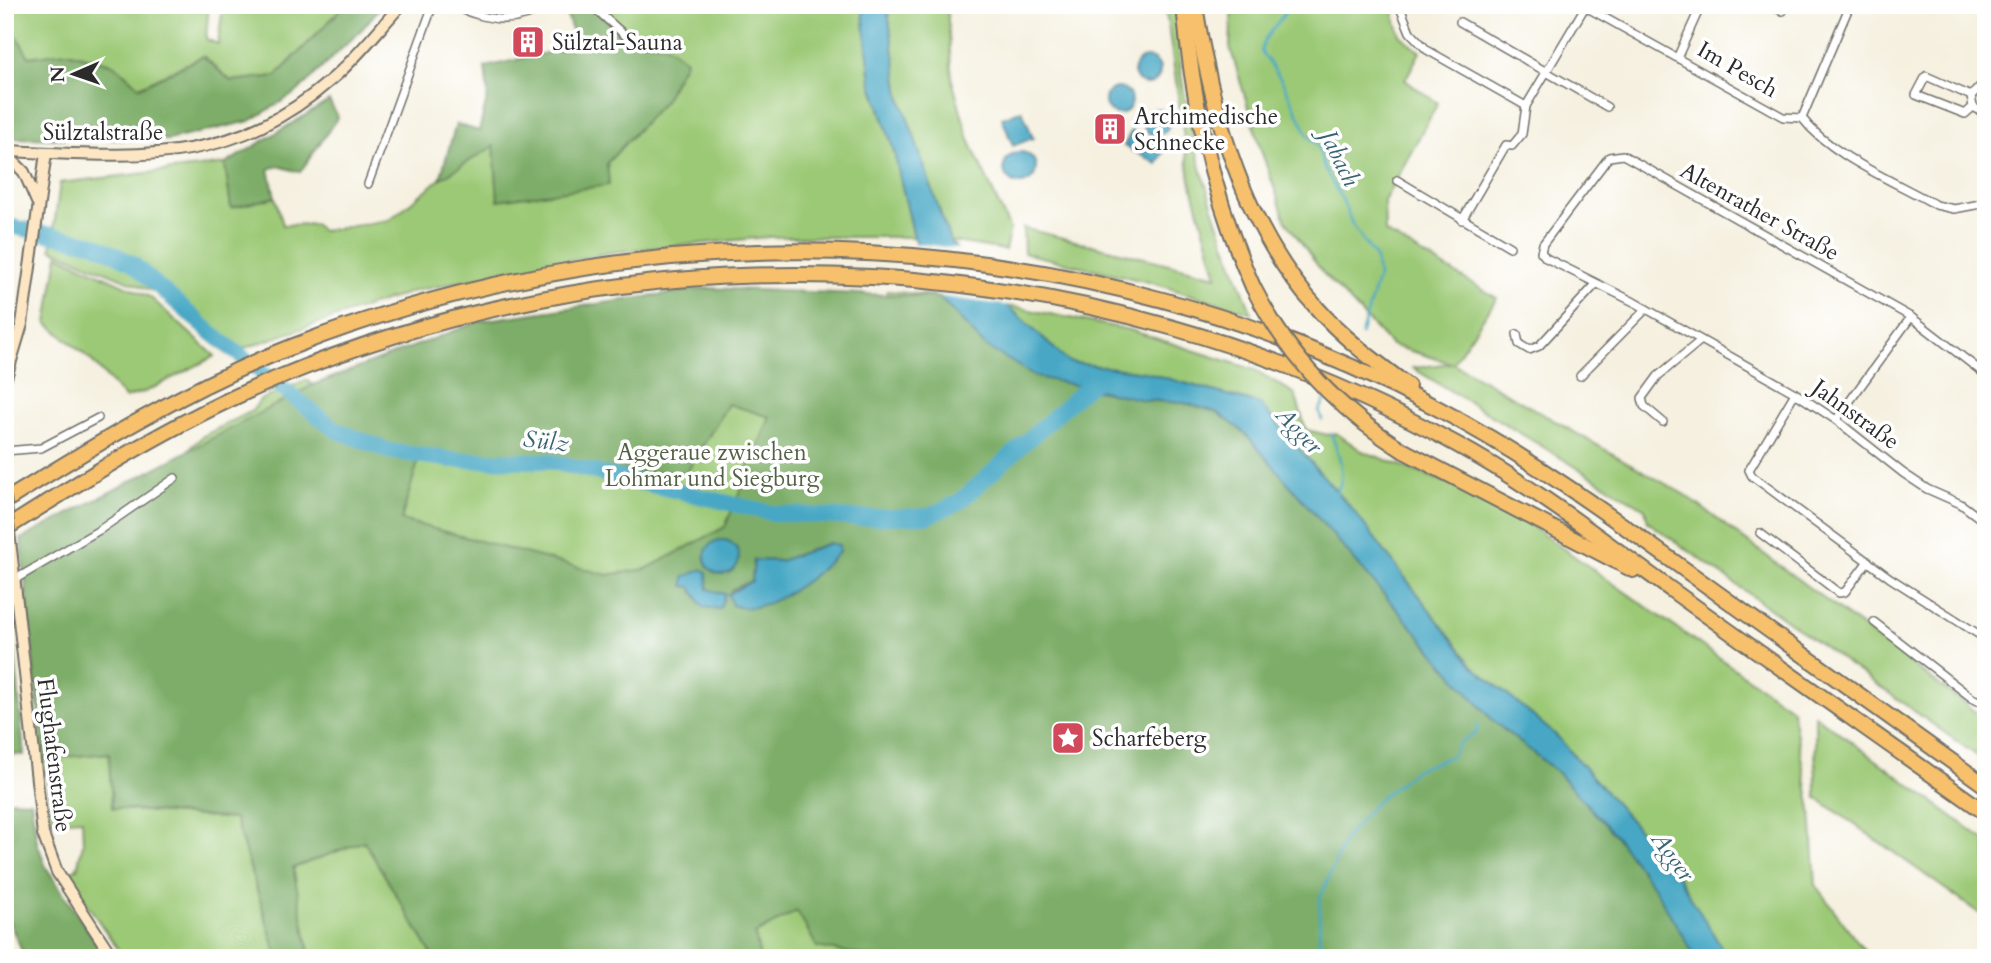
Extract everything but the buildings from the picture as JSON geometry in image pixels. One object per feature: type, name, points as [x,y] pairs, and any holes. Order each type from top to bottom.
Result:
[{"type":"highway","points":[[1184,5],[1206,151],[1226,220],[1253,287],[1281,337],[1316,381],[1358,419],[1404,451],[1672,590]]},
{"type":"highway","points":[[1195,5],[1215,109],[1246,192],[1280,259],[1293,280],[1341,334],[1438,408]]},
{"type":"highway","points":[[5,499],[88,449],[211,382],[291,347],[413,305],[475,289],[577,268],[730,251],[866,252],[982,262],[1119,288],[1247,326],[1352,367],[1438,408],[1566,485],[1986,786]]},
{"type":"highway","points":[[5,529],[101,468],[227,401],[314,363],[436,323],[560,294],[712,276],[876,275],[1041,295],[1191,331],[1266,356],[1368,399],[1504,472],[1592,531],[1986,813]]},
{"type":"main road","name":"Sülztalstraße","points":[[5,152],[158,155],[195,149],[240,135],[286,113],[313,95],[334,78],[401,5]]},
{"type":"main road","points":[[5,152],[24,172],[38,205]]},
{"type":"main road","points":[[5,381],[22,324],[46,153]]},
{"type":"main road","name":"Flughafenstraße","points":[[5,499],[43,834],[57,872],[113,958]]},
{"type":"street","points":[[368,184],[370,169],[433,5]]},
{"type":"street","points":[[449,5],[497,20],[531,16],[549,5]]},
{"type":"street","points":[[591,5],[628,39]]},
{"type":"street","points":[[1399,5],[1410,33],[1427,50],[1527,106]]},
{"type":"street","points":[[1678,56],[1697,8],[1710,5]]},
{"type":"street","points":[[1768,5],[1783,10]]},
{"type":"street","points":[[1850,5],[1802,118],[1813,132],[1829,145],[1936,205],[1954,209],[1986,203]]},
{"type":"street","points":[[1462,220],[1507,145],[1512,146],[1521,134],[1527,106],[1583,6]]},
{"type":"street","name":"Im Pesch","points":[[1583,6],[1678,56],[1783,117],[1802,118]]},
{"type":"street","points":[[1460,22],[1607,107]]},
{"type":"street","points":[[1971,96],[1926,76],[1916,95],[1965,114],[1973,107]]},
{"type":"street","points":[[1971,96],[1986,80]]},
{"type":"street","points":[[1971,96],[1973,107]]},
{"type":"street","points":[[1973,107],[1986,114]]},
{"type":"street","name":"Altenrather Straße","points":[[1541,252],[1543,244],[1609,158],[1623,155],[1911,317],[1986,375]]},
{"type":"street","points":[[1397,180],[1510,247]]},
{"type":"street","name":"Jahnstraße","points":[[1541,252],[1546,258],[1646,309],[1795,394],[1836,420],[1903,473],[1927,489],[1961,505],[1986,523]]},
{"type":"street","points":[[1517,334],[1519,344],[1529,350],[1539,346],[1596,284]]},
{"type":"street","points":[[1580,376],[1646,309]]},
{"type":"street","points":[[1836,420],[1911,317]]},
{"type":"street","points":[[1663,422],[1644,406],[1642,398],[1658,376],[1700,341]]},
{"type":"street","points":[[1795,394],[1749,470],[1768,489],[1868,561],[1986,639]]},
{"type":"street","points":[[5,451],[41,448],[98,418]]},
{"type":"street","points":[[14,580],[101,529],[175,478]]},
{"type":"street","points":[[1760,533],[1839,593],[1845,592],[1868,561]]},
{"type":"street","points":[[1874,622],[1972,698],[1978,701],[1986,696]]},
{"type":"green space","points":[[5,5],[209,5],[206,39],[218,44],[223,5],[345,5],[276,76],[231,81],[203,56],[139,87],[115,65],[68,52],[29,57],[5,16]]},
{"type":"green space","points":[[345,5],[382,5],[362,29],[297,92],[250,121],[168,140],[5,138],[5,16],[29,57],[67,52],[115,65],[140,87],[203,56],[231,81],[276,76]]},
{"type":"green space","points":[[589,5],[628,39],[667,46],[686,60],[664,101],[607,163],[609,185],[498,200],[494,146],[440,179],[456,124],[479,131],[488,95],[485,67],[577,46],[564,7]]},
{"type":"green space","points":[[598,5],[862,5],[871,81],[893,148],[914,237],[768,237],[612,252],[414,291],[227,354],[155,292],[51,249],[60,183],[225,164],[231,208],[275,197],[283,225],[314,224],[322,231],[389,220],[440,179],[494,145],[609,185],[607,163],[664,101],[629,39]]},
{"type":"green space","points":[[887,5],[947,5],[952,80],[969,140],[1010,229],[1005,250],[950,241],[900,96]]},
{"type":"green space","points":[[1165,5],[1176,5],[1188,115],[1202,173],[1252,313],[1148,282],[1024,253],[1023,228],[1217,276],[1190,179]]},
{"type":"green space","points":[[1232,5],[1391,5],[1400,35],[1420,52],[1405,80],[1438,103],[1384,201],[1385,232],[1497,298],[1453,363],[1685,495],[1986,720],[1986,762],[1648,522],[1645,509],[1413,368],[1451,363],[1391,345],[1323,273],[1286,221],[1230,47]]},
{"type":"green space","points":[[329,101],[338,117],[300,172],[278,166],[269,169],[275,197],[231,208],[225,164]]},
{"type":"green space","points":[[58,255],[150,297],[215,356],[147,391],[125,398],[92,361],[47,323]]},
{"type":"green space","points":[[707,288],[939,297],[985,346],[1144,400],[1184,403],[1217,412],[1245,433],[1492,720],[1556,771],[1615,835],[1655,889],[1696,958],[878,958],[817,947],[797,911],[755,934],[760,958],[434,958],[364,841],[293,868],[310,958],[278,958],[235,819],[112,808],[109,753],[43,759],[21,539],[313,385],[480,321]],"holes":[[[728,404],[770,417],[725,527],[646,569],[607,575],[401,520],[419,459],[686,474]],[[829,543],[732,605],[731,590],[752,581],[754,560],[780,561]]]},
{"type":"green space","name":"Aggeraue zwischen Lohmar und Siegburg","points":[[887,291],[979,300],[1130,330],[1255,370],[1295,394],[1306,430],[1328,435],[1336,433],[1362,451],[1485,497],[1514,514],[1792,709],[1811,810],[1816,886],[1870,958],[1671,958],[726,623],[401,521],[189,463],[188,450],[203,436],[252,411],[260,400],[306,380],[320,390],[885,297]]},
{"type":"green space","points":[[14,643],[24,755],[5,754],[5,644]]},
{"type":"green space","points":[[1815,715],[1986,841],[1986,918],[1816,797]]},
{"type":"green space","points":[[109,753],[112,808],[235,819],[278,958],[124,958],[67,875],[77,868],[83,844],[82,819],[52,821],[43,759]]},
{"type":"green space","points":[[5,800],[31,801],[37,842],[46,867],[106,958],[25,957],[5,913]]},
{"type":"green space","points":[[364,841],[434,958],[310,958],[293,868]]},
{"type":"green space","points":[[797,910],[817,947],[878,958],[760,958],[754,935]]},
{"type":"water","points":[[862,5],[887,5],[900,96],[950,241],[1007,305],[1069,362],[1145,372],[1260,404],[1353,510],[1473,666],[1557,736],[1674,870],[1728,958],[1696,958],[1655,889],[1615,835],[1556,771],[1492,720],[1245,433],[1217,412],[1184,403],[1144,400],[1037,377],[985,346],[939,297],[914,237],[893,148],[871,81]]},
{"type":"water","points":[[1147,58],[1156,62],[1160,71],[1156,80],[1147,84],[1138,80],[1134,71],[1138,62]]},
{"type":"water","points":[[1118,88],[1127,92],[1131,101],[1127,110],[1118,114],[1109,110],[1105,101],[1109,92]]},
{"type":"water","points":[[1156,109],[1165,113],[1169,122],[1165,131],[1156,135],[1147,131],[1143,122],[1147,113]]},
{"type":"water","points":[[1022,110],[1033,138],[1013,146],[1002,118]]},
{"type":"water","points":[[1131,131],[1165,149],[1157,164],[1124,146]]},
{"type":"water","points":[[1020,152],[1031,157],[1036,168],[1031,179],[1020,184],[1009,179],[1004,168],[1009,157]]},
{"type":"water","points":[[722,540],[734,545],[739,557],[734,569],[722,574],[710,569],[705,557],[710,545]]},
{"type":"water","points":[[830,543],[839,545],[839,552],[818,572],[790,592],[760,606],[745,608],[732,605],[728,594],[752,581],[754,560],[780,561]]},
{"type":"water","points":[[702,569],[707,572],[708,589],[725,594],[720,609],[703,607],[691,587],[684,586],[684,577]]},
{"type":"pier","points":[[913,243],[961,249],[1012,306],[935,296]]},
{"type":"waterway","name":"Jabach","points":[[1291,5],[1265,39],[1261,51],[1282,81],[1308,135],[1318,146],[1324,168],[1343,201],[1352,224],[1376,259],[1378,277],[1361,335]]},
{"type":"waterway","name":"Sülz","points":[[5,225],[95,244],[132,263],[209,331],[336,430],[389,451],[452,460],[548,461],[772,513],[855,518],[929,516],[959,502],[1097,378]]},
{"type":"waterway","name":"Jabach","points":[[1322,420],[1319,411],[1325,400]]},
{"type":"waterway","name":"Jabach","points":[[1331,434],[1339,456],[1341,472],[1336,494]]},
{"type":"waterway","points":[[1319,958],[1320,898],[1346,837],[1376,802],[1415,770],[1452,756],[1460,742],[1477,732],[1477,725]]},
{"type":"place","name":"Sülztal-Sauna","points":[[528,42]]},
{"type":"place","name":"Archimedische Schnecke","points":[[1110,129]]},
{"type":"place","name":"Scharfeberg","points":[[1068,738]]},
{"type":"water label","name":"Agger","points":[[1299,430]]},
{"type":"water label","name":"Agger","points":[[1673,856]]}]
